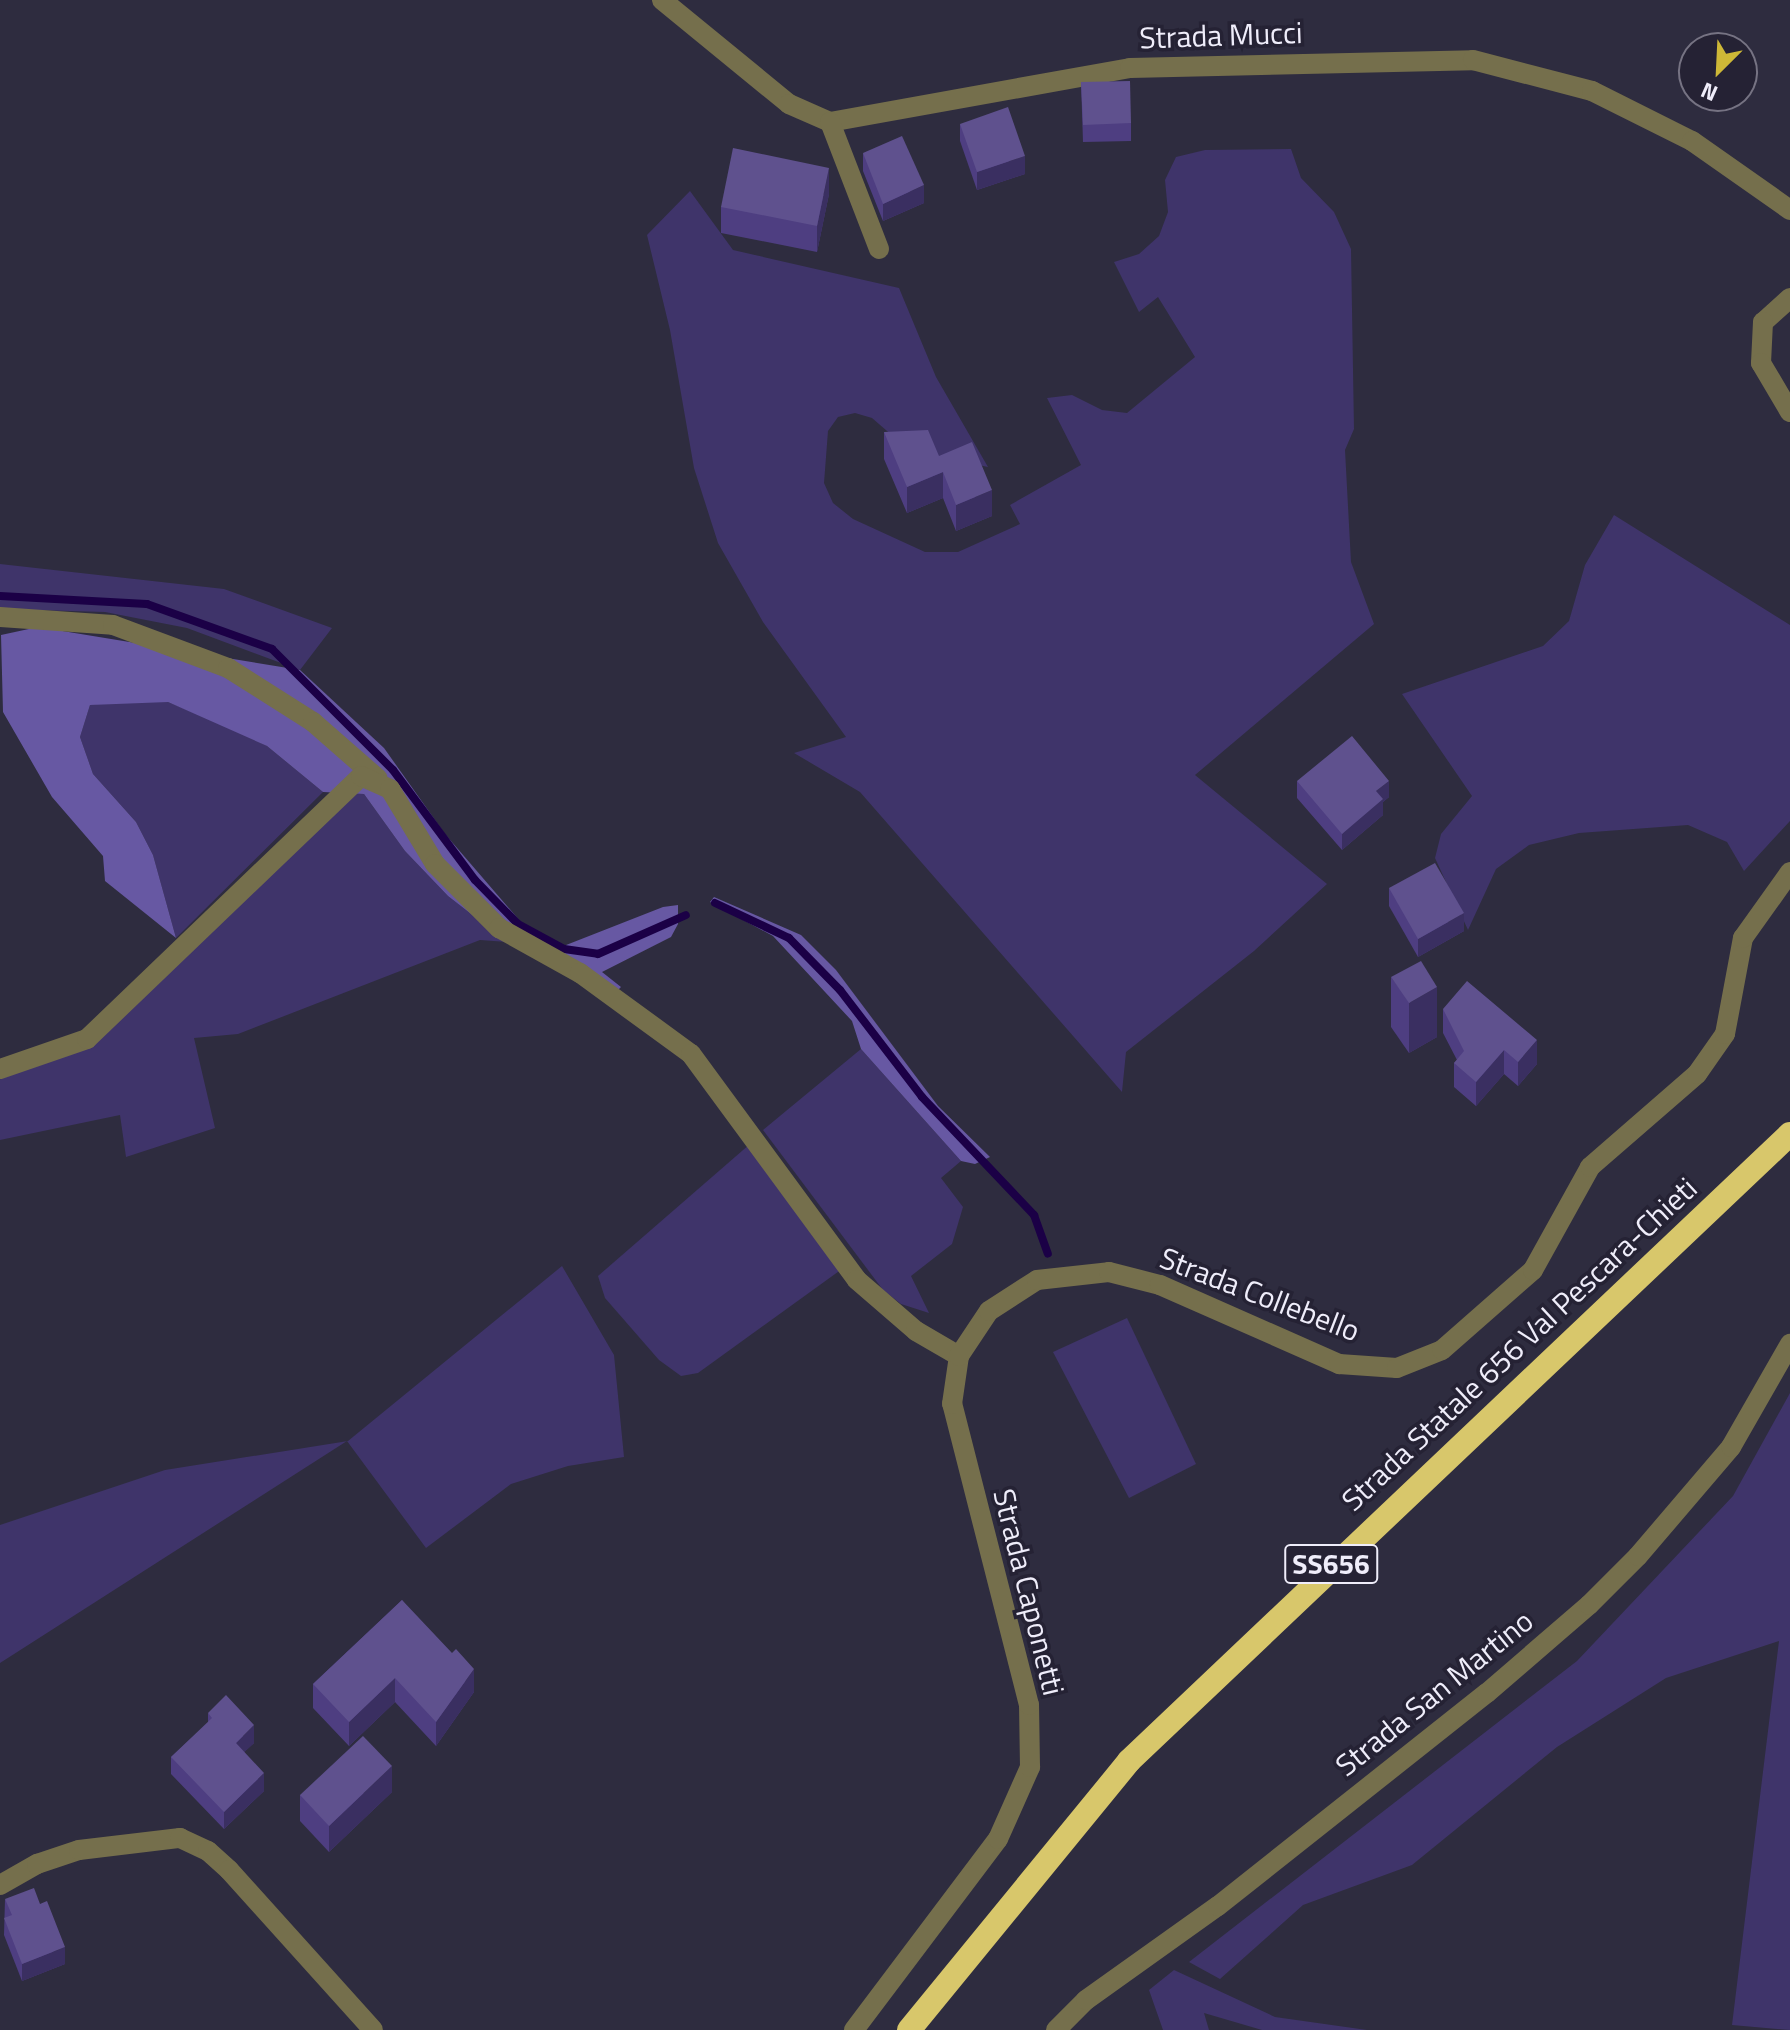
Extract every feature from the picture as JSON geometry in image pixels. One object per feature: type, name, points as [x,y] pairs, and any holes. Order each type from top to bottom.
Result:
[{"type":"highway","name":"Strada Statale 656 Val Pescara-Chieti","points":[[909,2030],[1129,1761],[1790,1134]]},
{"type":"street","points":[[662,0],[789,104],[830,122],[879,249]]},
{"type":"street","name":"Strada Mucci","points":[[830,122],[1130,68],[1473,60],[1592,91],[1692,141],[1790,210]]},
{"type":"street","points":[[1790,298],[1763,322],[1761,363],[1790,412]]},
{"type":"street","points":[[0,617],[113,625],[228,668],[313,722],[390,789],[435,864],[499,928],[580,973],[691,1054],[857,1280],[916,1331],[959,1356]]},
{"type":"street","points":[[0,1069],[87,1039],[361,776],[390,789]]},
{"type":"street","name":"Strada Collebello","points":[[952,1404],[959,1356],[989,1311],[1037,1280],[1109,1272],[1160,1285],[1339,1364],[1397,1368],[1442,1350],[1533,1270],[1590,1167],[1697,1074],[1725,1034],[1743,938],[1790,872]]},
{"type":"street","name":"Strada San Martino","points":[[1056,2030],[1086,2000],[1218,1906],[1487,1693],[1589,1605],[1648,1545],[1731,1447],[1790,1344]]},
{"type":"street","name":"Strada Caponetti","points":[[854,2030],[998,1839],[1030,1767],[1029,1705],[952,1404]]},
{"type":"street","points":[[0,1885],[37,1864],[79,1850],[180,1838],[208,1851],[229,1870],[373,2030]]},
{"type":"shaded area","points":[[1291,149],[1301,178],[1334,212],[1351,249],[1354,429],[1345,450],[1351,562],[1374,624],[1195,775],[1327,884],[1254,951],[1126,1052],[1122,1092],[860,792],[794,753],[846,737],[763,622],[718,543],[694,468],[670,330],[647,235],[690,191],[733,250],[899,288],[936,377],[988,467],[909,450],[872,418],[855,413],[838,417],[828,431],[824,483],[833,503],[853,519],[925,552],[958,552],[1020,524],[1010,505],[1081,465],[1047,398],[1072,395],[1102,410],[1127,413],[1195,357],[1158,297],[1139,312],[1114,262],[1139,254],[1159,236],[1168,212],[1165,180],[1176,157],[1205,150]]},
{"type":"shaded area","points":[[1614,515],[1790,625],[1790,821],[1744,871],[1727,842],[1688,825],[1579,833],[1529,845],[1496,869],[1468,930],[1435,858],[1441,834],[1472,796],[1402,694],[1543,646],[1569,621],[1585,565]]},
{"type":"shaded area","points":[[0,564],[224,589],[332,628],[300,670],[187,628],[105,612],[0,609]]},
{"type":"shaded area","points":[[38,627],[300,670],[384,748],[445,834],[520,921],[561,947],[663,907],[678,905],[678,924],[671,937],[602,972],[621,987],[607,1001],[567,972],[507,942],[448,896],[405,851],[364,794],[323,792],[267,746],[168,702],[90,705],[80,737],[93,774],[136,822],[153,855],[176,938],[105,881],[103,856],[52,797],[3,712],[1,635]]},
{"type":"shaded area","points":[[120,701],[168,702],[234,729],[267,746],[323,792],[176,938],[153,855],[136,822],[93,774],[80,737],[90,705]]},
{"type":"shaded area","points":[[349,793],[364,794],[405,851],[448,896],[507,942],[480,940],[238,1034],[194,1038],[215,1128],[126,1157],[120,1115],[0,1140],[0,1077],[81,1050]]},
{"type":"shaded area","points":[[714,897],[801,935],[836,970],[938,1106],[990,1157],[975,1164],[961,1161],[861,1049],[852,1021],[773,936],[710,902]]},
{"type":"shaded area","points":[[861,1049],[961,1161],[941,1178],[963,1207],[952,1244],[911,1276],[929,1313],[901,1304],[883,1290],[763,1130]]},
{"type":"shaded area","points":[[750,1144],[842,1269],[698,1373],[681,1376],[659,1360],[605,1298],[598,1276]]},
{"type":"shaded area","points":[[562,1266],[614,1355],[624,1457],[568,1466],[511,1484],[426,1548],[347,1441]]},
{"type":"shaded area","points":[[1127,1318],[1196,1464],[1129,1498],[1053,1352]]},
{"type":"shaded area","points":[[1790,1393],[1790,2030],[1732,2025],[1779,1641],[1666,1678],[1557,1747],[1412,1865],[1303,1905],[1220,1979],[1189,1962],[1577,1661],[1733,1496]]},
{"type":"shaded area","points":[[347,1441],[0,1663],[0,1525],[165,1470]]},
{"type":"shaded area","points":[[1174,1970],[1275,2017],[1367,2030],[1262,2030],[1204,2013],[1209,2030],[1163,2030],[1149,1990]]},
{"type":"building","points":[[1130,81],[1131,123],[1083,125],[1081,82]]},
{"type":"building","points":[[1008,107],[1025,156],[977,172],[960,124]]},
{"type":"building","points":[[902,136],[924,185],[883,204],[863,153]]},
{"type":"building","points":[[733,148],[829,168],[817,226],[721,207]]},
{"type":"building","points":[[928,430],[939,456],[972,442],[992,490],[956,505],[943,472],[907,487],[884,432]]},
{"type":"building","points":[[1352,736],[1389,781],[1376,791],[1383,799],[1342,834],[1297,781]]},
{"type":"building","points":[[1435,863],[1464,913],[1418,939],[1389,888]]},
{"type":"building","points":[[1421,961],[1437,987],[1409,1003],[1391,977]]},
{"type":"building","points":[[1467,981],[1537,1040],[1518,1062],[1504,1050],[1476,1082],[1454,1063],[1464,1051],[1443,1009]]},
{"type":"building","points":[[402,1600],[452,1653],[456,1649],[474,1669],[436,1722],[395,1678],[349,1722],[313,1684]]},
{"type":"building","points":[[226,1695],[254,1725],[236,1743],[264,1773],[224,1812],[171,1757],[212,1718],[208,1713]]},
{"type":"building","points":[[363,1736],[392,1766],[329,1826],[300,1795]]},
{"type":"building","points":[[34,1888],[40,1904],[47,1901],[65,1947],[22,1964],[4,1918],[12,1915],[5,1899]]},
{"type":"waterway","points":[[0,596],[147,604],[272,649],[393,770],[475,880],[518,924],[564,949],[598,954],[686,915]]},
{"type":"waterway","points":[[715,903],[789,938],[840,990],[922,1097],[1034,1215],[1048,1254]]}]
